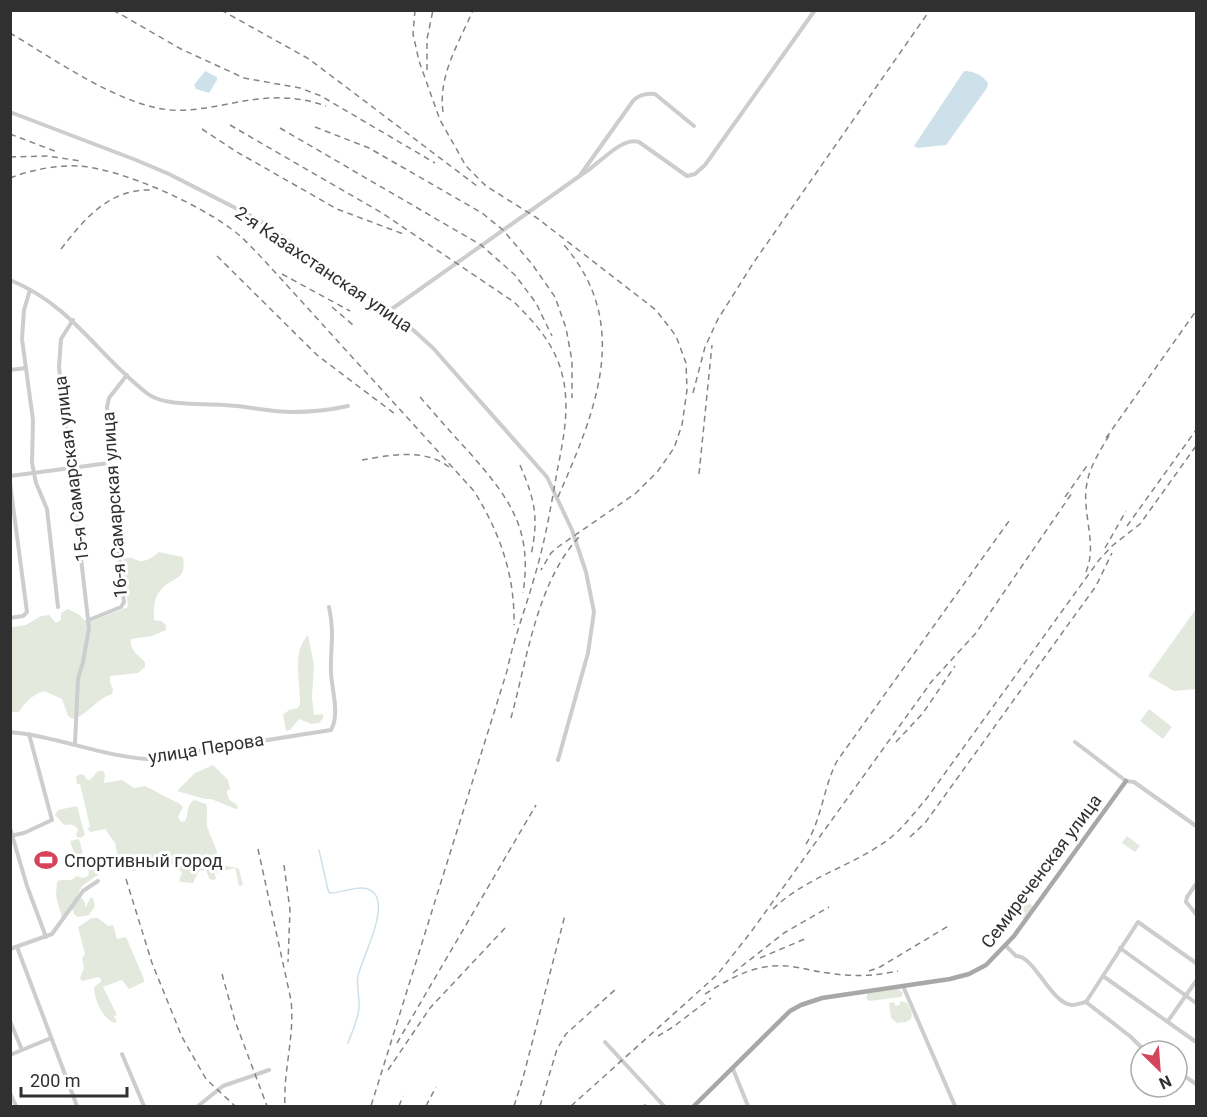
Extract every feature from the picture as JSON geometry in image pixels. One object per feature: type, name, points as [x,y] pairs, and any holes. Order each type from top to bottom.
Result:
[{"type":"main road","name":"Семиреченская улица","points":[[694,1107],[790,1011],[801,1005],[822,998],[969,974],[986,965],[1006,946],[1126,781]]},
{"type":"street","points":[[389,311],[581,175],[593,169],[618,147],[629,141],[646,147],[687,176],[695,174],[705,165],[815,10]]},
{"type":"street","points":[[581,175],[633,101],[639,96],[655,94],[694,126]]},
{"type":"street","name":"2-я Казахстанская улица","points":[[10,112],[136,160],[256,219],[400,318],[433,348],[547,477],[569,521],[586,572],[594,612],[588,653],[558,760]]},
{"type":"street","points":[[10,280],[30,290],[73,320],[127,375],[153,396],[199,405],[224,405],[292,412],[348,406]]},
{"type":"street","points":[[30,290],[22,326],[33,420],[34,473],[37,488],[46,503],[58,607]]},
{"type":"street","name":"15-я Самарская улица","points":[[73,320],[61,339],[59,367],[89,620],[89,636],[78,679],[75,743]]},
{"type":"street","points":[[10,370],[27,368]]},
{"type":"street","name":"16-я Самарская улица","points":[[89,620],[121,607],[124,602],[109,463],[107,403],[127,375]]},
{"type":"street","points":[[10,476],[109,463]]},
{"type":"street","points":[[10,483],[27,614],[10,618]]},
{"type":"street","name":"улица Перова","points":[[10,732],[147,759],[331,730],[334,721],[331,673],[334,637],[328,607]]},
{"type":"street","points":[[12,836],[52,820],[29,734]]},
{"type":"street","points":[[1075,741],[1126,781],[1134,782],[1197,826]]},
{"type":"street","points":[[10,828],[27,886],[46,938]]},
{"type":"street","points":[[10,949],[46,938],[59,927],[83,891],[98,881]]},
{"type":"street","points":[[1197,884],[1187,897],[1188,906],[1197,914]]},
{"type":"street","points":[[1006,946],[1016,956],[1022,956],[1028,960],[1046,985],[1065,1004],[1071,1005],[1086,1002],[1138,922],[1197,963]]},
{"type":"street","points":[[17,947],[77,1107]]},
{"type":"street","points":[[1120,948],[1197,1003]]},
{"type":"street","points":[[1102,976],[1197,1042]]},
{"type":"street","points":[[1168,1021],[1197,981]]},
{"type":"street","points":[[903,986],[955,1107]]},
{"type":"street","points":[[1086,1002],[1133,1039]]},
{"type":"street","points":[[10,1021],[22,1050]]},
{"type":"street","points":[[10,1055],[51,1038]]},
{"type":"street","points":[[605,1042],[664,1107]]},
{"type":"street","points":[[122,1053],[144,1107]]},
{"type":"street","points":[[733,1069],[748,1107]]},
{"type":"street","points":[[198,1107],[222,1086],[269,1070]]},
{"type":"street","points":[[10,1093],[16,1107]]},
{"type":"shaded area","points":[[205,71],[217,77],[209,93],[196,89],[194,85]]},
{"type":"shaded area","points":[[964,71],[980,76],[988,83],[987,88],[946,145],[917,148],[914,146]]},
{"type":"shaded area","points":[[159,552],[183,557],[184,565],[181,575],[165,586],[155,601],[154,620],[166,625],[166,630],[152,636],[131,639],[133,649],[145,662],[145,667],[138,673],[110,676],[112,694],[101,699],[79,717],[73,719],[68,716],[62,699],[44,691],[30,699],[19,712],[11,712],[10,630],[13,627],[26,625],[41,616],[49,615],[56,623],[61,620],[61,613],[68,609],[80,615],[84,620],[92,621],[128,607],[123,559],[132,558],[141,561]]},
{"type":"shaded area","points":[[1196,609],[1196,689],[1174,691],[1148,676]]},
{"type":"shaded area","points":[[308,635],[314,665],[312,697],[314,715],[323,714],[323,718],[319,723],[311,724],[299,719],[290,730],[286,731],[283,715],[289,710],[298,708],[300,704],[298,659],[303,642]]},
{"type":"shaded area","points":[[1149,709],[1172,727],[1163,739],[1140,721]]},
{"type":"shaded area","points":[[213,765],[228,780],[230,789],[227,791],[228,795],[238,808],[177,791],[195,773]]},
{"type":"shaded area","points":[[98,771],[103,771],[105,774],[104,783],[122,780],[134,788],[145,786],[180,804],[183,807],[178,817],[181,822],[185,821],[190,804],[194,800],[206,804],[207,826],[217,850],[219,864],[233,867],[239,869],[243,885],[239,886],[235,868],[215,873],[216,879],[212,880],[206,870],[199,871],[193,883],[179,881],[182,872],[172,864],[133,871],[118,859],[115,843],[105,829],[90,832],[87,828],[90,827],[80,784],[77,784],[76,777],[80,774],[90,780]]},
{"type":"shaded area","points":[[77,806],[85,835],[81,838],[77,837],[76,827],[64,825],[55,815],[58,810]]},
{"type":"shaded area","points":[[1127,836],[1140,846],[1135,852],[1122,843]]},
{"type":"shaded area","points":[[79,839],[83,853],[75,856],[70,841]]},
{"type":"shaded area","points":[[84,855],[99,874],[82,886],[77,896],[83,899],[86,907],[90,898],[93,898],[95,906],[89,915],[78,917],[71,906],[62,918],[56,896],[57,882],[71,880],[77,876],[83,878],[88,876]]},
{"type":"shaded area","points":[[1021,900],[1033,906],[1024,919],[1011,909]]},
{"type":"shaded area","points":[[92,918],[98,918],[108,926],[113,925],[117,939],[126,937],[144,979],[144,982],[129,989],[122,980],[103,987],[117,1015],[114,1016],[117,1022],[115,1023],[103,1013],[96,997],[94,987],[101,982],[101,979],[98,977],[82,981],[80,978],[84,968],[82,958],[85,954],[78,927]]},
{"type":"shaded area","points":[[899,989],[903,993],[901,997],[869,1001],[866,998],[868,993]]},
{"type":"shaded area","points":[[900,1001],[907,1003],[912,1013],[911,1019],[897,1023],[891,1018],[889,1003],[894,1002],[895,1006],[900,1005]]},
{"type":"waterway","points":[[319,850],[330,893],[364,888],[374,893],[378,900],[377,922],[358,976],[358,1012],[348,1043]]},
{"type":"railway","points":[[113,10],[181,49],[244,78],[300,88],[321,96],[435,163]]},
{"type":"railway","points":[[221,10],[309,59],[477,186]]},
{"type":"railway","points":[[415,10],[413,34],[419,61],[440,120],[466,166],[486,186],[537,218],[656,310],[676,336],[686,363],[687,390],[682,425],[674,448],[658,471],[636,493],[558,547],[551,553],[541,570]]},
{"type":"railway","points":[[427,70],[427,39],[433,10]]},
{"type":"railway","points":[[443,112],[442,98],[447,72],[473,10]]},
{"type":"railway","points":[[693,393],[705,347],[718,319],[754,262],[930,10]]},
{"type":"railway","points":[[10,33],[88,80],[109,91],[151,107],[184,110],[279,98],[299,99],[326,106]]},
{"type":"railway","points":[[230,125],[382,213],[514,302],[551,346],[559,364],[565,391],[566,418],[562,445],[539,562],[371,1106]]},
{"type":"railway","points":[[315,127],[369,148],[482,213],[503,230],[532,264],[555,297],[566,328],[572,361],[572,398]]},
{"type":"railway","points":[[280,128],[481,245],[515,275],[536,303],[552,336]]},
{"type":"railway","points":[[202,129],[237,152],[337,209],[406,235]]},
{"type":"railway","points":[[10,134],[57,152]]},
{"type":"railway","points":[[10,157],[47,156],[81,161]]},
{"type":"railway","points":[[10,178],[61,166],[96,168],[157,188],[215,218],[239,235],[474,491],[491,523],[504,555],[512,589],[514,625]]},
{"type":"railway","points":[[61,249],[79,226],[100,207],[124,194],[153,190]]},
{"type":"railway","points":[[558,497],[572,465],[594,401],[601,369],[602,337],[597,306],[585,275],[564,245]]},
{"type":"railway","points":[[217,256],[317,355],[395,414]]},
{"type":"railway","points":[[282,274],[350,311]]},
{"type":"railway","points":[[332,307],[353,325]]},
{"type":"railway","points":[[1106,438],[1196,311]]},
{"type":"railway","points":[[699,474],[712,345]]},
{"type":"railway","points":[[420,397],[496,484],[515,515],[524,550],[523,593]]},
{"type":"railway","points":[[1127,526],[1196,430]]},
{"type":"railway","points":[[1086,572],[1090,550],[1086,505],[1087,483],[1094,463],[1111,432]]},
{"type":"railway","points":[[773,909],[800,888],[875,848],[904,825],[927,798],[1099,560],[1112,546],[1140,524],[1196,446]]},
{"type":"railway","points":[[362,460],[395,455],[418,455],[429,457],[449,467]]},
{"type":"railway","points":[[1065,497],[1089,463]]},
{"type":"railway","points":[[520,465],[534,509],[535,530],[531,555]]},
{"type":"railway","points":[[571,1106],[717,975],[751,932],[932,681],[976,633],[1072,493]]},
{"type":"railway","points":[[1105,548],[1126,511]]},
{"type":"railway","points":[[806,844],[816,824],[828,782],[837,761],[1009,521]]},
{"type":"railway","points":[[511,718],[544,597],[566,553],[581,535]]},
{"type":"railway","points":[[910,837],[925,823],[1096,586],[1112,553]]},
{"type":"railway","points":[[896,742],[923,713],[955,666]]},
{"type":"railway","points":[[397,1043],[536,805]]},
{"type":"railway","points":[[258,849],[291,1000],[285,1106]]},
{"type":"railway","points":[[284,865],[290,910],[288,962]]},
{"type":"railway","points":[[126,879],[152,963],[182,1037],[206,1079],[235,1106]]},
{"type":"railway","points":[[733,973],[784,933],[829,907]]},
{"type":"railway","points":[[514,1106],[565,915]]},
{"type":"railway","points":[[869,971],[880,967],[950,925]]},
{"type":"railway","points":[[388,1070],[430,1008],[506,927]]},
{"type":"railway","points":[[760,958],[807,938]]},
{"type":"railway","points":[[705,994],[746,972],[763,967],[787,966],[855,975],[898,971]]},
{"type":"railway","points":[[222,974],[235,1021],[267,1106]]},
{"type":"railway","points":[[540,1106],[557,1049],[566,1034],[617,988]]},
{"type":"railway","points":[[658,1036],[711,998]]},
{"type":"railway","points":[[426,1106],[436,1087]]},
{"type":"railway","points":[[399,1106],[403,1096]]},
{"type":"railway","points":[[642,1106],[646,1105]]},
{"type":"place","name":"Спортивный город","points":[[46,860]]}]
